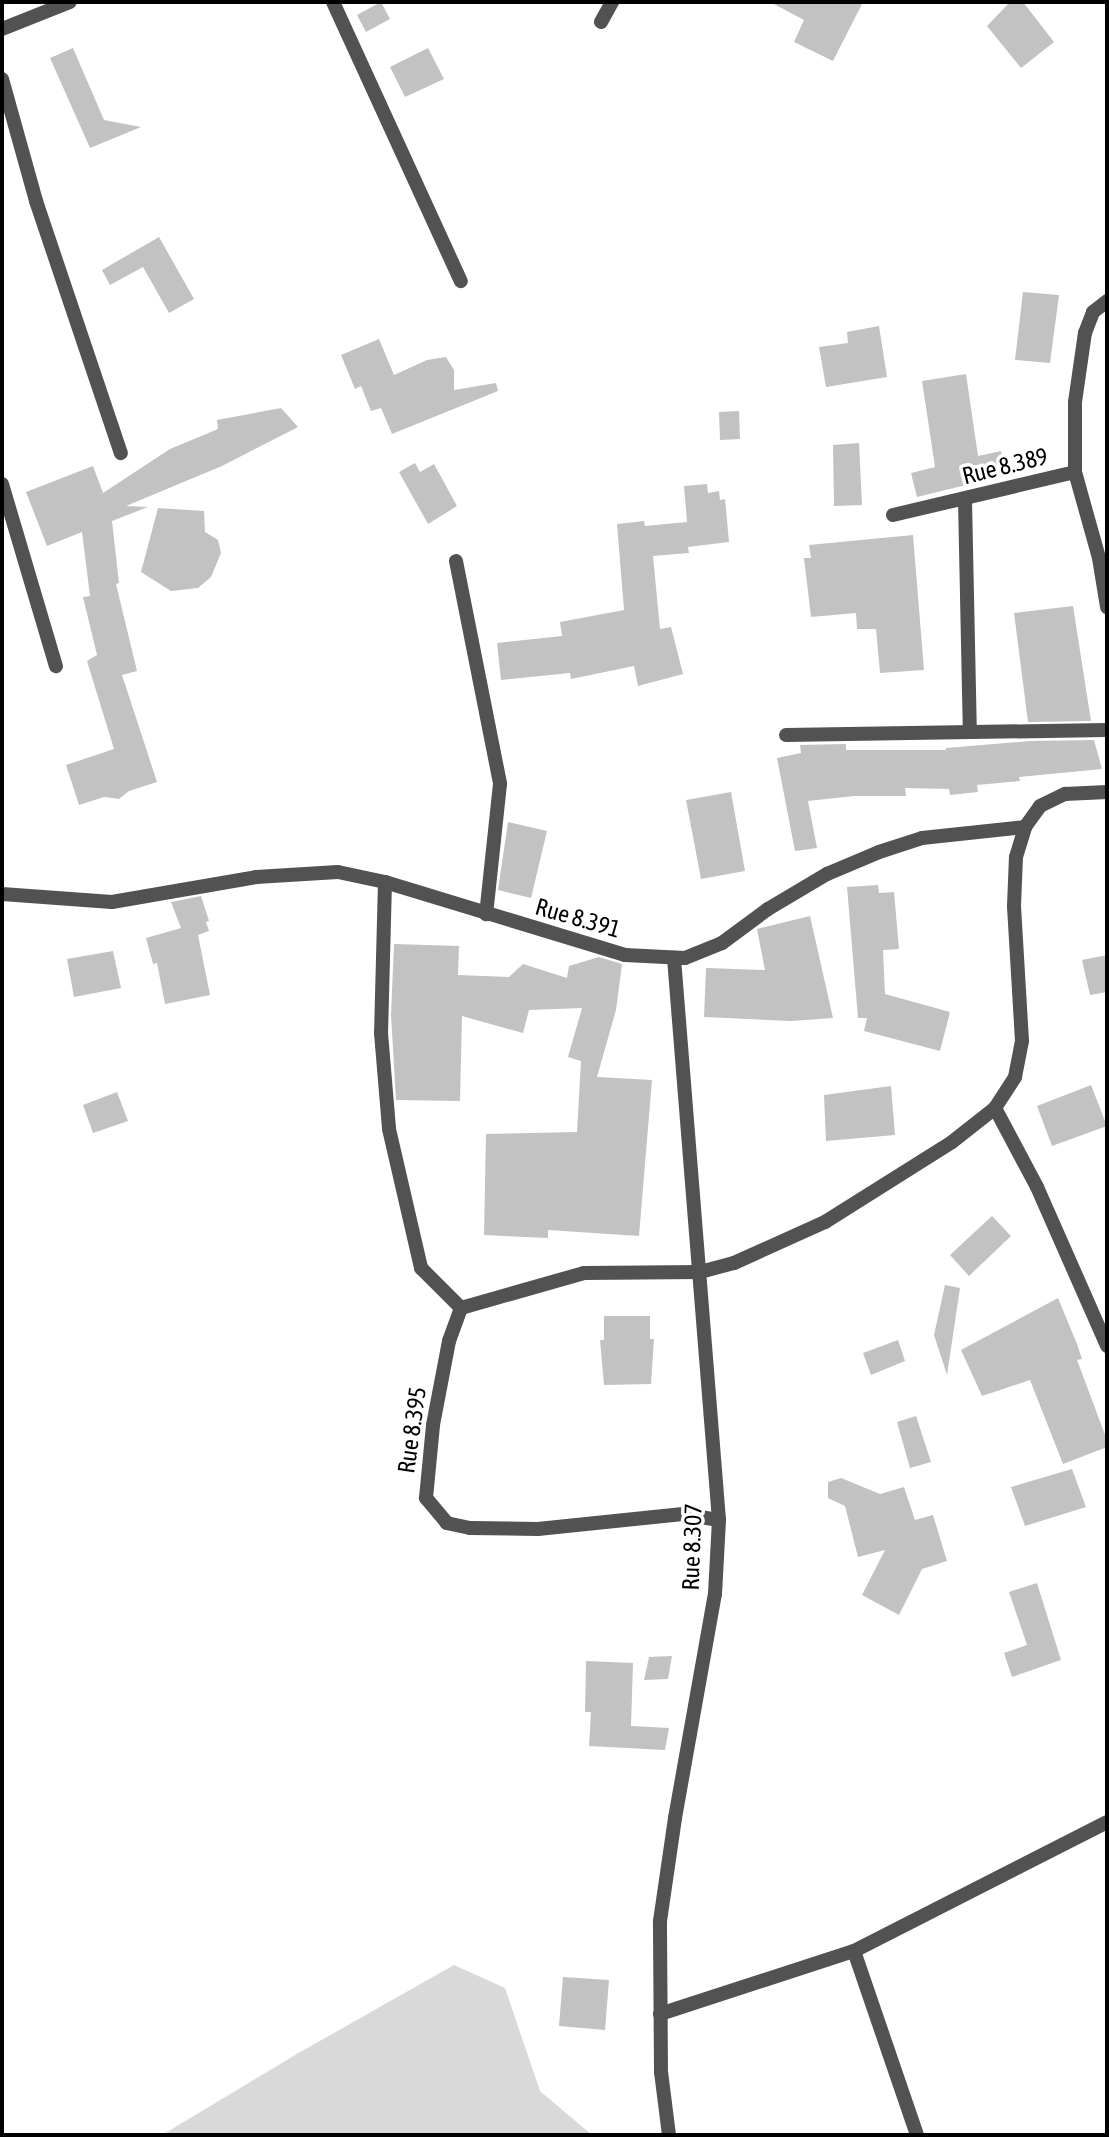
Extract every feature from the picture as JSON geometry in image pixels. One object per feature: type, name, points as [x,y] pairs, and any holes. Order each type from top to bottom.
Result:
[{"type":"street","points":[[2,29],[70,2]]},
{"type":"street","points":[[333,2],[461,281]]},
{"type":"street","points":[[601,22],[612,2]]},
{"type":"street","points":[[2,79],[36,201],[121,453]]},
{"type":"street","name":"Rue 8.389","points":[[893,515],[1075,472],[1075,402],[1085,333],[1093,312],[1107,301]]},
{"type":"street","points":[[1075,472],[1099,558],[1107,607]]},
{"type":"street","points":[[2,484],[56,666]]},
{"type":"street","points":[[965,500],[970,730]]},
{"type":"street","points":[[456,561],[500,784],[486,914]]},
{"type":"street","points":[[786,734],[970,730],[1040,733],[1107,730]]},
{"type":"street","points":[[385,882],[381,1033],[389,1129],[421,1268],[461,1308],[584,1273],[699,1272],[734,1263],[825,1222],[953,1142],[995,1108],[1015,1077],[1022,1041],[1014,905],[1016,857],[1025,827],[1040,806],[1065,794],[1107,792]]},
{"type":"street","name":"Rue 8.391","points":[[2,894],[113,902],[204,884],[294,873],[338,873],[385,882],[625,955],[685,958],[722,943],[768,909],[815,881],[879,852],[922,838],[1025,827]]},
{"type":"street","name":"Rue 8.307","points":[[669,2135],[661,2072],[660,1921],[674,1818],[715,1594],[719,1520],[674,958]]},
{"type":"street","points":[[995,1108],[1037,1187],[1107,1346]]},
{"type":"street","name":"Rue 8.395","points":[[461,1308],[446,1353],[433,1425],[426,1497],[447,1523],[470,1528],[538,1529],[683,1514],[719,1520]]},
{"type":"street","points":[[660,2014],[854,1951],[1107,1822]]},
{"type":"street","points":[[854,1951],[917,2135]]},
{"type":"shaded area","points":[[454,1965],[505,1988],[540,2091],[592,2135],[162,2135],[295,2055]]},
{"type":"building","points":[[381,2],[390,19],[366,32],[357,15]]},
{"type":"building","points":[[770,2],[863,2],[833,61],[794,42],[804,20]]},
{"type":"building","points":[[1010,2],[1023,2],[1054,42],[1021,68],[987,26]]},
{"type":"building","points":[[73,48],[104,120],[141,127],[90,148],[50,58]]},
{"type":"building","points":[[428,48],[444,79],[405,97],[390,67]]},
{"type":"building","points":[[159,237],[194,299],[169,313],[143,267],[110,285],[102,270]]},
{"type":"building","points":[[1023,292],[1059,295],[1050,363],[1015,360]]},
{"type":"building","points":[[879,326],[887,377],[826,387],[819,347],[848,343],[847,332]]},
{"type":"building","points":[[379,339],[394,375],[427,360],[446,357],[454,370],[454,390],[496,383],[498,391],[392,434],[381,408],[371,411],[361,386],[355,389],[341,355]]},
{"type":"building","points":[[966,374],[978,456],[1001,451],[1007,475],[917,497],[911,473],[935,467],[922,381]]},
{"type":"building","points":[[281,408],[298,427],[222,466],[126,506],[148,507],[112,521],[119,583],[116,584],[137,671],[122,675],[157,782],[129,791],[119,799],[104,797],[79,805],[66,765],[114,749],[87,661],[97,655],[83,597],[90,596],[82,532],[47,546],[26,492],[93,466],[103,493],[170,449],[218,429],[217,420]]},
{"type":"building","points":[[739,411],[740,439],[720,440],[719,412]]},
{"type":"building","points":[[859,443],[862,505],[834,506],[833,445]]},
{"type":"building","points":[[415,463],[420,472],[434,464],[457,506],[428,524],[399,472]]},
{"type":"building","points":[[707,484],[708,493],[719,491],[720,500],[725,499],[729,542],[688,547],[689,553],[653,556],[660,629],[671,627],[683,674],[638,686],[634,666],[571,679],[570,673],[501,680],[497,643],[562,636],[560,622],[624,610],[617,524],[644,521],[645,526],[687,522],[684,486]]},
{"type":"building","points":[[158,508],[204,511],[205,532],[218,540],[221,553],[211,577],[198,588],[171,591],[141,572]]},
{"type":"building","points":[[913,535],[924,670],[880,673],[876,629],[857,629],[856,613],[811,617],[804,558],[811,558],[809,545]]},
{"type":"building","points":[[1073,606],[1091,721],[1028,722],[1014,613]]},
{"type":"building","points":[[1094,740],[1102,769],[1019,777],[1020,781],[977,785],[978,792],[950,795],[949,789],[905,788],[906,796],[854,796],[808,801],[817,848],[795,851],[777,758],[801,753],[800,745],[846,744],[846,750],[946,750],[1030,741]]},
{"type":"building","points":[[731,792],[745,871],[701,879],[686,800]]},
{"type":"building","points":[[508,822],[547,831],[531,898],[498,890]]},
{"type":"building","points":[[878,885],[879,893],[894,892],[899,949],[883,950],[885,994],[950,1012],[940,1051],[864,1031],[867,1018],[858,1018],[847,887]]},
{"type":"building","points":[[201,896],[209,921],[206,922],[209,931],[198,935],[210,995],[165,1004],[157,963],[153,964],[146,938],[181,928],[171,902]]},
{"type":"building","points":[[810,916],[833,1018],[791,1021],[704,1017],[706,968],[765,970],[757,929]]},
{"type":"building","points":[[394,944],[459,946],[458,975],[509,977],[523,964],[567,978],[569,966],[599,957],[622,964],[616,1010],[597,1077],[652,1080],[639,1236],[548,1230],[548,1238],[484,1235],[486,1134],[577,1132],[581,1061],[568,1057],[582,1008],[529,1010],[523,1033],[462,1016],[460,1101],[396,1100],[391,1015]]},
{"type":"building","points":[[113,951],[121,988],[74,997],[67,959]]},
{"type":"building","points":[[1107,955],[1107,992],[1090,995],[1082,960]]},
{"type":"building","points":[[1091,1085],[1107,1126],[1052,1146],[1037,1106]]},
{"type":"building","points":[[891,1086],[895,1135],[826,1141],[824,1095]]},
{"type":"building","points":[[117,1092],[128,1121],[93,1133],[83,1105]]},
{"type":"building","points":[[992,1216],[1011,1236],[969,1276],[950,1255]]},
{"type":"building","points":[[945,1285],[960,1288],[947,1375],[934,1335]]},
{"type":"building","points":[[1058,1298],[1077,1344],[1082,1359],[1077,1360],[1107,1440],[1107,1447],[1063,1464],[1030,1380],[982,1396],[961,1350]]},
{"type":"building","points":[[604,1316],[650,1316],[650,1339],[654,1339],[651,1384],[604,1385],[600,1340],[604,1340]]},
{"type":"building","points":[[898,1340],[905,1361],[871,1375],[863,1353]]},
{"type":"building","points":[[916,1416],[931,1462],[910,1468],[897,1422]]},
{"type":"building","points":[[1072,1469],[1086,1507],[1025,1526],[1011,1487]]},
{"type":"building","points":[[841,1478],[880,1494],[904,1487],[915,1520],[933,1515],[947,1561],[922,1569],[899,1615],[862,1595],[885,1550],[858,1557],[845,1506],[828,1498],[828,1482]]},
{"type":"building","points":[[1037,1583],[1061,1660],[1012,1677],[1004,1653],[1027,1645],[1009,1592]]},
{"type":"building","points":[[672,1656],[668,1679],[644,1680],[649,1657]]},
{"type":"building","points":[[586,1661],[633,1663],[631,1726],[669,1728],[665,1750],[589,1746],[591,1712],[585,1712]]},
{"type":"building","points":[[563,1977],[609,1980],[605,2030],[559,2026]]}]
